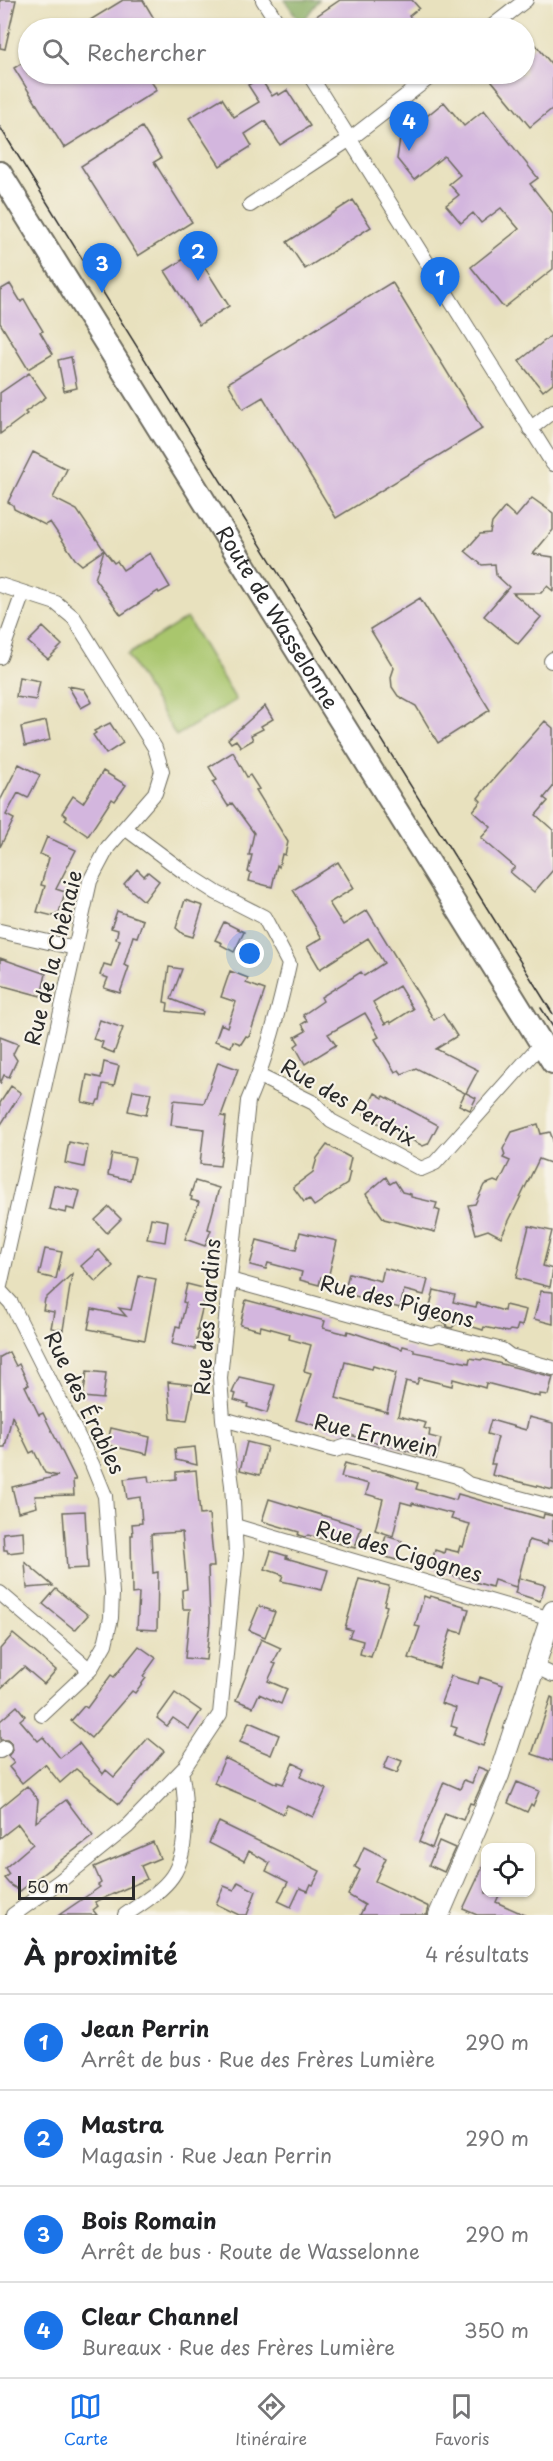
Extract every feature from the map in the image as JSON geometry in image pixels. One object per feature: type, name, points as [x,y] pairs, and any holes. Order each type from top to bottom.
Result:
[{"type":"main road","name":"Route de Wasselonne","points":[[0,173],[547,1053]]},
{"type":"street","points":[[263,0],[275,18]]},
{"type":"street","points":[[503,18],[526,0]]},
{"type":"street","points":[[315,84],[553,464]]},
{"type":"street","points":[[250,205],[350,139],[421,84]]},
{"type":"street","points":[[530,429],[553,411]]},
{"type":"street","name":"Rue de la Chênaie","points":[[0,585],[56,603],[74,618],[155,748],[162,771],[155,793],[108,847],[90,881],[0,1286]]},
{"type":"street","points":[[0,657],[23,593]]},
{"type":"street","name":"Rue des Jardins","points":[[13,1915],[60,1881],[128,1826],[181,1772],[220,1714],[236,1554],[232,1485],[220,1378],[248,1101],[259,1076],[289,964],[264,917],[217,893],[184,872],[125,828]]},
{"type":"street","points":[[0,931],[75,948]]},
{"type":"street","name":"Rue des Perdrix","points":[[259,1076],[314,1102],[331,1121],[421,1169],[435,1163],[547,1053]]},
{"type":"street","name":"Rue des Pigeons","points":[[230,1280],[431,1336],[440,1334],[502,1350],[510,1356],[553,1368]]},
{"type":"street","name":"Rue des Érables","points":[[0,1291],[11,1303],[92,1464],[105,1496],[112,1593],[111,1618],[105,1644],[90,1670],[42,1715]]},
{"type":"street","name":"Rue Ernwein","points":[[223,1419],[335,1450],[347,1446],[458,1476],[468,1484],[553,1506]]},
{"type":"street","name":"Rue des Cigognes","points":[[235,1526],[552,1615]]},
{"type":"street","points":[[0,1593],[90,1670]]},
{"type":"street","points":[[439,1915],[544,1671],[552,1615]]},
{"type":"street","points":[[125,1915],[162,1889],[175,1874],[184,1850],[185,1791],[181,1772]]},
{"type":"green space","points":[[285,0],[319,0],[306,18],[297,18]]},
{"type":"green space","points":[[187,618],[236,700],[176,736],[127,655]]},
{"type":"building","points":[[0,0],[16,0],[5,49],[0,48]]},
{"type":"building","points":[[123,0],[143,0],[154,18],[93,18]]},
{"type":"building","points":[[340,0],[412,0],[419,8],[409,16],[411,18],[315,17]]},
{"type":"building","points":[[535,46],[553,66],[553,108],[530,127],[494,84],[535,84]]},
{"type":"building","points":[[24,84],[153,84],[157,90],[64,148]]},
{"type":"building","points":[[264,84],[272,96],[287,90],[310,126],[280,145],[265,121],[245,134],[252,146],[220,166],[189,118],[222,98],[234,117],[259,102],[248,85]]},
{"type":"building","points":[[444,102],[464,126],[484,110],[538,178],[530,184],[553,213],[553,269],[505,307],[471,267],[519,229],[501,208],[481,223],[473,213],[461,223],[446,205],[459,195],[449,184],[460,175],[444,156],[414,180],[397,159],[400,138]]},
{"type":"building","points":[[142,127],[161,158],[154,162],[192,222],[138,256],[81,166]]},
{"type":"building","points":[[353,200],[371,227],[305,269],[287,242]]},
{"type":"building","points":[[195,252],[229,306],[199,325],[165,271]]},
{"type":"building","points":[[392,282],[482,429],[336,518],[263,397],[243,409],[228,383]]},
{"type":"building","points":[[10,284],[21,302],[24,299],[43,331],[40,332],[53,354],[28,369],[0,323],[0,290]]},
{"type":"building","points":[[553,334],[553,383],[543,391],[519,361]]},
{"type":"building","points":[[71,357],[77,388],[64,391],[58,360]]},
{"type":"building","points":[[29,373],[46,397],[0,434],[0,393]]},
{"type":"building","points":[[33,452],[67,469],[53,498],[77,510],[104,550],[82,565],[75,559],[50,522],[45,525],[14,509],[13,505],[8,502]]},
{"type":"building","points":[[532,498],[553,513],[553,530],[533,554],[553,557],[553,591],[547,586],[541,593],[513,593],[541,617],[518,644],[484,616],[509,587],[496,575],[495,564],[482,565],[465,551],[480,534],[490,533],[492,523],[505,507],[516,517]]},
{"type":"building","points":[[104,550],[114,563],[117,561],[123,570],[150,553],[170,587],[159,593],[158,591],[121,615],[95,579]]},
{"type":"building","points":[[420,598],[490,710],[438,743],[416,706],[398,696],[392,687],[391,677],[394,668],[370,629]]},
{"type":"building","points":[[43,627],[62,645],[48,659],[28,642]]},
{"type":"building","points":[[19,677],[40,681],[36,700],[16,697]]},
{"type":"building","points":[[68,686],[84,689],[92,702],[81,708]]},
{"type":"building","points":[[265,706],[273,719],[261,726],[263,729],[251,735],[253,740],[241,747],[236,740],[231,743],[228,739]]},
{"type":"building","points":[[46,721],[50,740],[25,746],[21,727]]},
{"type":"building","points":[[545,721],[553,728],[553,787],[544,798],[548,801],[536,815],[553,830],[553,870],[534,892],[510,872],[515,867],[481,838],[491,827],[473,811],[481,801],[478,798],[489,784]]},
{"type":"building","points":[[110,723],[123,743],[106,754],[93,735],[96,733],[94,731]]},
{"type":"building","points":[[233,752],[247,777],[250,775],[259,789],[256,790],[288,842],[285,855],[282,854],[279,867],[277,865],[272,887],[249,881],[251,873],[248,872],[252,855],[249,855],[254,833],[232,803],[228,806],[213,782],[217,780],[209,767]]},
{"type":"building","points":[[19,764],[40,775],[28,798],[18,793],[6,815],[14,819],[0,847],[0,801]]},
{"type":"building","points":[[103,771],[126,785],[115,801],[112,799],[88,836],[65,820],[67,817],[62,813],[73,796],[83,803]]},
{"type":"building","points":[[47,837],[76,850],[56,889],[65,892],[59,913],[53,916],[37,912],[45,886],[41,885],[49,858],[40,854]]},
{"type":"building","points":[[338,862],[354,888],[329,903],[343,925],[367,910],[434,1020],[443,1014],[457,1036],[436,1049],[478,1070],[466,1093],[476,1098],[470,1110],[459,1105],[465,1093],[416,1068],[402,1074],[399,1070],[395,1072],[375,1039],[379,1037],[365,1013],[328,1034],[336,1045],[305,1064],[295,1046],[299,1043],[295,1037],[306,1031],[302,1024],[307,1021],[303,1015],[323,1001],[321,997],[361,972],[364,976],[384,963],[368,938],[320,969],[307,947],[322,938],[293,890]],"holes":[[[399,986],[413,1009],[391,1023],[390,1021],[385,1024],[373,1002]]]},
{"type":"building","points":[[137,869],[144,876],[148,872],[159,881],[144,901],[124,884]]},
{"type":"building","points":[[185,900],[203,906],[193,937],[183,934],[176,928]]},
{"type":"building","points":[[117,911],[143,920],[137,937],[133,936],[124,965],[129,967],[120,993],[104,988],[108,978],[100,975],[104,964],[111,966],[120,940],[116,939],[118,930],[111,928]]},
{"type":"building","points":[[224,922],[244,932],[234,952],[215,940]]},
{"type":"building","points":[[0,958],[46,974],[41,996],[0,985]]},
{"type":"building","points":[[169,967],[182,969],[171,999],[203,1012],[202,1015],[167,1011],[168,1003],[164,1002]]},
{"type":"building","points":[[230,971],[248,978],[246,983],[265,990],[249,1037],[246,1036],[241,1044],[233,1041],[231,1047],[215,1041],[221,1024],[227,1027],[236,1002],[221,997]]},
{"type":"building","points":[[100,1020],[123,1028],[114,1053],[101,1048],[103,1042],[93,1039]]},
{"type":"building","points":[[0,1037],[18,1044],[13,1054],[17,1060],[9,1077],[4,1075],[0,1084]]},
{"type":"building","points":[[104,1062],[119,1066],[114,1086],[103,1084],[100,1100],[96,1105],[82,1102],[87,1075],[101,1078]]},
{"type":"building","points":[[218,1062],[238,1069],[221,1116],[226,1117],[220,1166],[200,1164],[204,1129],[171,1125],[174,1100],[204,1103]]},
{"type":"building","points":[[11,1086],[21,1093],[0,1126],[0,1103]]},
{"type":"building","points":[[133,1090],[151,1093],[146,1115],[128,1111]]},
{"type":"building","points":[[375,1093],[438,1125],[428,1144],[423,1146],[364,1114]]},
{"type":"building","points":[[538,1124],[541,1134],[550,1132],[553,1140],[553,1164],[539,1159],[501,1237],[488,1230],[476,1234],[468,1205],[475,1204],[484,1185],[494,1181],[499,1183],[510,1161],[503,1158],[505,1155],[503,1149],[512,1132]]},
{"type":"building","points":[[69,1142],[88,1146],[84,1167],[65,1163]]},
{"type":"building","points":[[327,1145],[351,1158],[348,1171],[350,1172],[347,1184],[314,1206],[309,1199],[304,1202],[293,1187],[313,1172],[317,1158]]},
{"type":"building","points":[[112,1154],[135,1158],[130,1180],[108,1175]]},
{"type":"building","points":[[386,1177],[390,1184],[395,1181],[402,1192],[411,1194],[411,1197],[437,1203],[435,1209],[440,1211],[435,1232],[384,1219],[366,1194]]},
{"type":"building","points":[[195,1181],[219,1188],[208,1229],[211,1230],[205,1246],[185,1239],[199,1202],[191,1200],[190,1196]]},
{"type":"building","points":[[54,1185],[80,1191],[75,1210],[67,1208],[66,1213],[49,1209]]},
{"type":"building","points":[[109,1207],[121,1219],[107,1233],[95,1220]]},
{"type":"building","points":[[151,1218],[168,1221],[165,1242],[147,1239]]},
{"type":"building","points":[[529,1226],[552,1231],[543,1266],[553,1269],[550,1287],[516,1278]]},
{"type":"building","points":[[300,1232],[337,1241],[328,1278],[321,1277],[319,1285],[300,1280],[302,1272],[268,1263],[266,1269],[250,1265],[257,1240],[296,1250]]},
{"type":"building","points":[[45,1249],[62,1252],[56,1279],[39,1275]]},
{"type":"building","points":[[99,1250],[113,1266],[96,1282],[81,1266]]},
{"type":"building","points":[[384,1268],[428,1280],[424,1295],[404,1290],[400,1308],[344,1293],[349,1273],[381,1281]]},
{"type":"building","points":[[72,1274],[63,1330],[51,1328],[54,1312],[43,1310],[45,1299]]},
{"type":"building","points":[[139,1276],[156,1279],[145,1340],[88,1329],[92,1309],[126,1316],[119,1308],[131,1310]]},
{"type":"building","points":[[187,1284],[207,1289],[195,1349],[172,1344],[176,1326],[180,1327],[186,1303],[183,1302]]},
{"type":"building","points":[[434,1290],[455,1295],[453,1302],[476,1307],[477,1303],[504,1311],[505,1305],[526,1310],[522,1326],[518,1325],[516,1331],[508,1332],[484,1327],[483,1330],[457,1322],[452,1328],[447,1327],[446,1323],[427,1318]]},
{"type":"building","points":[[541,1291],[553,1292],[553,1324],[534,1319]]},
{"type":"building","points":[[246,1300],[325,1321],[323,1328],[347,1334],[348,1331],[402,1349],[403,1346],[414,1349],[414,1352],[469,1363],[470,1358],[482,1359],[553,1377],[548,1395],[540,1394],[540,1397],[486,1383],[485,1388],[453,1379],[452,1386],[419,1378],[417,1384],[406,1381],[398,1416],[426,1423],[424,1428],[430,1430],[429,1436],[441,1439],[436,1459],[296,1420],[311,1373],[304,1371],[311,1345],[289,1339],[290,1334],[261,1326],[260,1330],[240,1325]],"holes":[[[345,1362],[372,1369],[373,1366],[396,1373],[387,1412],[336,1398]]]},
{"type":"building","points":[[9,1352],[16,1366],[19,1364],[29,1385],[25,1386],[39,1415],[43,1413],[76,1480],[73,1480],[74,1495],[35,1496],[37,1507],[18,1512],[12,1487],[58,1476],[45,1473],[34,1451],[30,1453],[12,1416],[5,1447],[0,1447],[0,1357]]},
{"type":"building","points":[[87,1371],[106,1373],[103,1399],[83,1397]]},
{"type":"building","points":[[239,1377],[275,1385],[267,1413],[234,1400],[236,1394],[232,1393]]},
{"type":"building","points":[[168,1382],[194,1385],[187,1421],[171,1419]]},
{"type":"building","points":[[529,1417],[553,1423],[553,1490],[492,1475],[495,1464],[491,1464],[498,1437],[487,1434],[491,1420],[526,1430]]},
{"type":"building","points":[[111,1428],[150,1437],[147,1454],[107,1445]]},
{"type":"building","points":[[247,1442],[267,1447],[260,1475],[240,1470]]},
{"type":"building","points":[[195,1447],[197,1465],[176,1460],[175,1449]]},
{"type":"building","points":[[345,1463],[418,1483],[416,1489],[456,1500],[458,1494],[543,1518],[544,1514],[553,1516],[553,1542],[548,1540],[547,1545],[529,1540],[516,1587],[494,1580],[492,1587],[430,1569],[435,1550],[444,1553],[445,1549],[458,1552],[460,1546],[463,1547],[470,1524],[451,1519],[453,1514],[401,1502],[393,1536],[375,1530],[383,1499],[366,1494],[369,1484],[341,1477]]},
{"type":"building","points":[[196,1470],[200,1515],[209,1514],[214,1567],[208,1567],[210,1622],[206,1660],[185,1658],[190,1609],[183,1609],[182,1590],[187,1589],[182,1532],[151,1534],[153,1573],[158,1572],[157,1630],[137,1629],[139,1593],[132,1594],[131,1535],[133,1535],[132,1524],[142,1523],[140,1497],[127,1499],[124,1479],[148,1476],[149,1482],[176,1479],[176,1472]]},
{"type":"building","points":[[269,1499],[361,1527],[355,1548],[308,1535],[305,1537],[298,1535],[299,1532],[262,1521]]},
{"type":"building","points":[[85,1511],[88,1568],[67,1569],[63,1512]]},
{"type":"building","points":[[23,1531],[24,1551],[8,1553],[4,1550],[3,1533]]},
{"type":"building","points":[[386,1536],[402,1541],[396,1560],[380,1555]]},
{"type":"building","points":[[271,1551],[287,1556],[286,1558],[328,1570],[322,1590],[281,1581],[283,1575],[265,1569]]},
{"type":"building","points":[[25,1562],[53,1586],[27,1588]]},
{"type":"building","points":[[519,1578],[545,1585],[540,1601],[515,1593]]},
{"type":"building","points":[[359,1579],[389,1586],[384,1605],[387,1606],[371,1657],[360,1654],[363,1641],[349,1637],[352,1630],[345,1628]]},
{"type":"building","points":[[56,1589],[88,1615],[75,1630],[43,1604]]},
{"type":"building","points":[[424,1596],[469,1609],[462,1633],[451,1630],[439,1668],[409,1658],[420,1627],[415,1626]]},
{"type":"building","points":[[259,1606],[275,1612],[265,1637],[249,1630]]},
{"type":"building","points":[[13,1634],[56,1670],[44,1684],[24,1667],[0,1689],[0,1649]]},
{"type":"building","points":[[261,1639],[281,1648],[273,1663],[276,1664],[268,1681],[287,1689],[281,1704],[259,1694],[253,1707],[236,1700]]},
{"type":"building","points":[[139,1646],[156,1658],[143,1676],[146,1678],[135,1693],[132,1691],[91,1738],[71,1721],[84,1706],[87,1708],[111,1675],[114,1677]]},
{"type":"building","points":[[451,1676],[478,1684],[480,1677],[503,1685],[483,1746],[454,1735],[457,1728],[451,1726],[456,1708],[441,1703]]},
{"type":"building","points":[[175,1693],[201,1711],[189,1729],[173,1718],[167,1726],[157,1718]]},
{"type":"building","points":[[551,1697],[553,1698],[553,1761],[532,1754]]},
{"type":"building","points":[[17,1706],[25,1716],[20,1720],[38,1741],[43,1737],[60,1758],[79,1743],[103,1774],[106,1770],[114,1777],[148,1738],[164,1751],[119,1804],[76,1769],[60,1783],[45,1764],[22,1783],[9,1767],[14,1763],[8,1756],[12,1751],[11,1743],[7,1740],[0,1740],[0,1721]]},
{"type":"building","points":[[249,1722],[279,1735],[271,1755],[240,1742]]},
{"type":"building","points":[[389,1756],[402,1761],[397,1773],[384,1768]]},
{"type":"building","points":[[225,1758],[277,1784],[277,1782],[283,1784],[293,1763],[304,1768],[300,1777],[326,1789],[313,1817],[287,1805],[283,1814],[214,1783]]},
{"type":"building","points":[[478,1767],[488,1771],[463,1820],[445,1813],[432,1848],[419,1842],[444,1782],[460,1789],[464,1780],[472,1783]]},
{"type":"building","points":[[517,1782],[539,1791],[533,1806],[531,1804],[527,1812],[508,1803]]},
{"type":"building","points":[[27,1786],[38,1800],[36,1822],[66,1800],[93,1836],[20,1891],[4,1878],[9,1874],[5,1868],[33,1844],[18,1824],[0,1838],[0,1808]]},
{"type":"building","points":[[219,1822],[320,1871],[313,1885],[311,1884],[308,1891],[300,1888],[291,1907],[278,1901],[288,1882],[266,1871],[270,1863],[249,1851],[244,1861],[209,1843]]},
{"type":"building","points":[[439,1841],[455,1848],[444,1872],[429,1865]]},
{"type":"building","points":[[153,1842],[160,1858],[141,1866],[147,1879],[95,1902],[98,1906],[93,1910],[97,1915],[59,1915],[100,1887],[98,1885],[101,1883],[94,1867]]},
{"type":"building","points":[[364,1847],[386,1858],[375,1881],[429,1907],[427,1915],[360,1915],[365,1905],[348,1895],[360,1870],[355,1867]]},
{"type":"building","points":[[481,1871],[481,1897],[498,1897],[496,1902],[525,1915],[477,1915],[463,1909]]},
{"type":"building","points":[[238,1882],[256,1891],[247,1915],[239,1915],[216,1904],[224,1886],[234,1890]]},
{"type":"tram line","points":[[0,127],[553,1014]]},
{"type":"tram line","points":[[541,1008],[553,1027]]},
{"type":"place","name":"Clear Channel","points":[[409,151]]},
{"type":"place","name":"Mastra","points":[[198,281]]},
{"type":"place","name":"Bois Romain","points":[[102,293]]},
{"type":"place","name":"Jean Perrin","points":[[440,307]]}]
